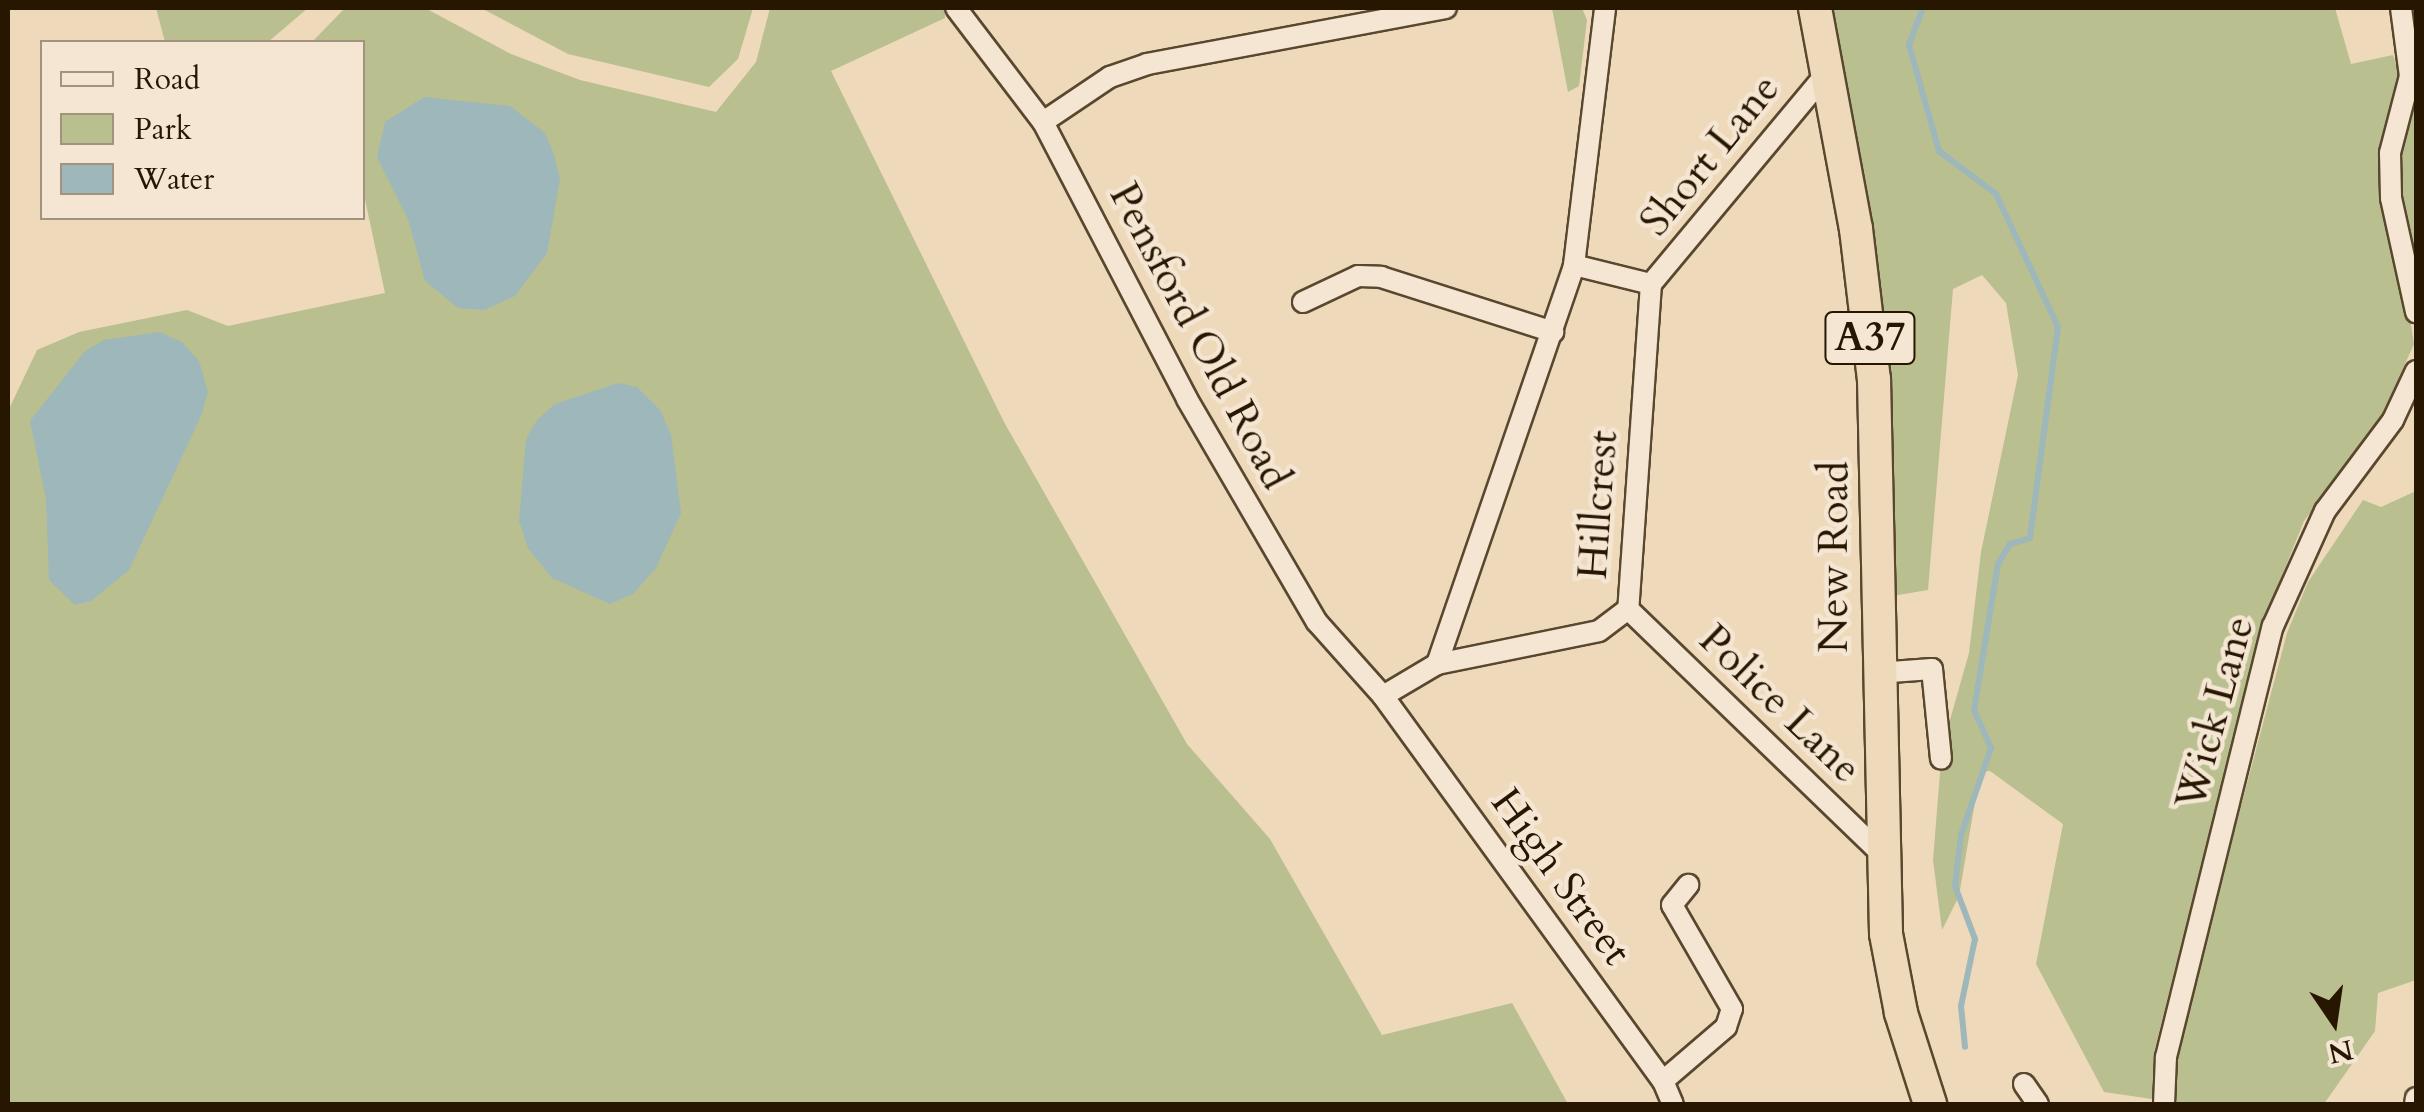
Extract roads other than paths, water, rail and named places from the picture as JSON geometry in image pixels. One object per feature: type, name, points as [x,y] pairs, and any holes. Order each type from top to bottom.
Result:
[{"type":"highway","name":"New Road","points":[[1815,8],[1858,245],[1874,379],[1880,852],[1894,983],[1930,1104]]},
{"type":"street","name":"Pensford Old Road","points":[[956,8],[1043,122],[1186,399],[1316,622],[1383,696]]},
{"type":"street","points":[[1043,122],[1110,76],[1146,64],[1446,8]]},
{"type":"street","name":"Hillcrest","points":[[1437,664],[1574,265],[1606,8]]},
{"type":"street","points":[[2402,8],[2410,76],[2390,153],[2391,198],[2416,312]]},
{"type":"street","name":"Short Lane","points":[[1651,284],[1827,73]]},
{"type":"street","points":[[1574,265],[1651,284]]},
{"type":"street","points":[[1303,302],[1358,276],[1381,277],[1552,332]]},
{"type":"street","name":"Hillcrest","points":[[1383,696],[1437,664],[1599,631],[1628,609],[1651,284]]},
{"type":"street","name":"Wick Lane","points":[[2164,1104],[2166,1057],[2273,626],[2325,511],[2393,420],[2416,370]]},
{"type":"street","name":"Police Lane","points":[[1628,609],[1880,852]]},
{"type":"street","points":[[1877,673],[1932,669],[1941,759]]},
{"type":"street","name":"High Street","points":[[1383,696],[1663,1080],[1673,1104]]},
{"type":"street","points":[[1663,1080],[1726,1027],[1732,1010],[1672,905],[1688,885]]},
{"type":"street","points":[[2024,1084],[2038,1104]]},
{"type":"water","points":[[424,97],[510,106],[545,133],[554,154],[560,179],[547,253],[515,296],[484,310],[458,308],[425,281],[408,219],[377,157],[385,122]]},
{"type":"water","points":[[159,332],[182,342],[199,361],[208,392],[201,416],[129,570],[91,601],[75,605],[49,580],[46,499],[30,421],[85,351],[104,340]]},
{"type":"water","points":[[618,383],[637,387],[660,410],[671,434],[681,513],[656,568],[633,594],[610,604],[552,578],[528,548],[519,521],[526,439],[537,420],[555,404]]},
{"type":"waterway","points":[[1923,8],[1909,45],[1939,151],[1996,194],[2058,327],[2030,538],[2010,544],[1998,564],[1974,710],[1991,748],[1961,835],[1955,886],[1975,939],[1961,1006],[1965,1047]]}]
